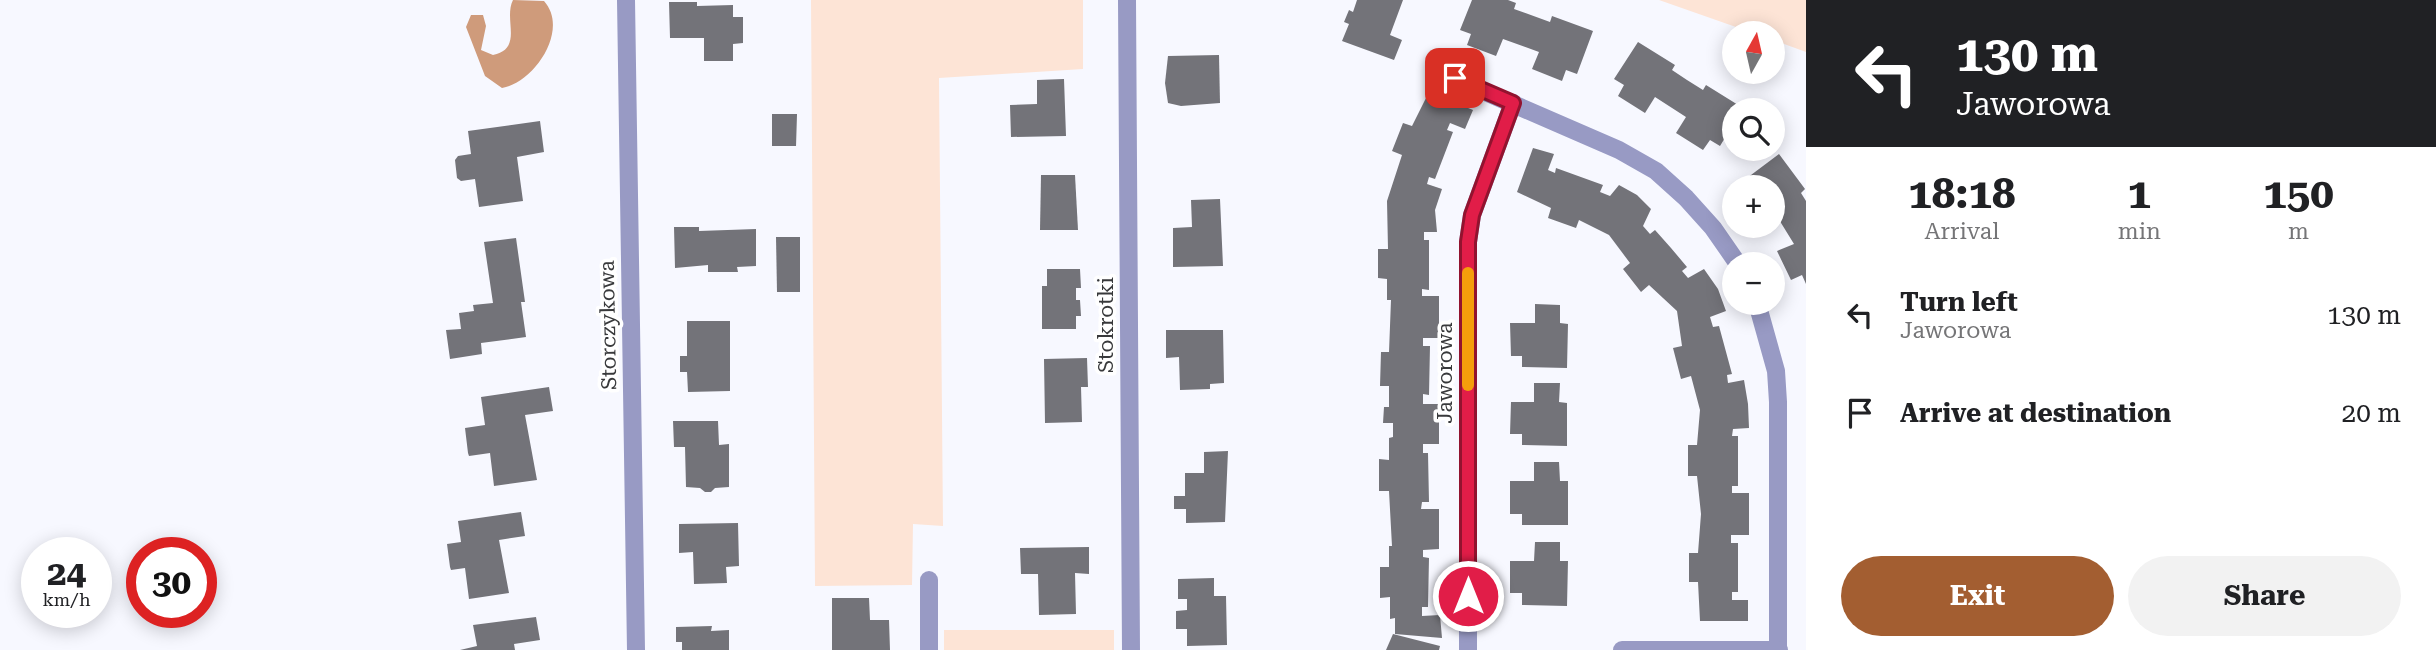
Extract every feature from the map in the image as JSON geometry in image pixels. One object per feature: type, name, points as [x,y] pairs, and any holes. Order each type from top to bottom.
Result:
[{"type":"street","name":"Storczykowa","points":[[626,0],[636,650]]},
{"type":"street","name":"Stokrotki","points":[[1126,0],[1131,650]]},
{"type":"street","points":[[1435,70],[1619,150],[1656,171],[1686,198],[1713,228],[1730,252]]},
{"type":"street","name":"Jaworowa","points":[[1468,650],[1468,242],[1472,215],[1513,103]]},
{"type":"street","points":[[1622,650],[1779,650],[1778,402],[1776,371],[1760,315]]},
{"type":"street","points":[[929,580],[929,650]]},
{"type":"shaded area","points":[[513,0],[544,1],[551,13],[553,26],[551,40],[536,66],[514,84],[502,88],[485,76],[466,27],[471,15],[483,15],[486,26],[481,50],[493,55],[502,51],[510,40]]},
{"type":"shaded area","points":[[811,0],[1083,0],[1083,69],[939,78],[943,526],[913,524],[912,585],[815,586]]},
{"type":"shaded area","points":[[1659,0],[1806,0],[1806,52],[1785,44],[1785,21],[1722,22]]},
{"type":"shaded area","points":[[944,630],[1114,630],[1114,650],[944,650]]},
{"type":"building","points":[[1357,0],[1403,0],[1390,35],[1402,40],[1394,60],[1342,41],[1349,24],[1344,22],[1349,10],[1353,12]]},
{"type":"building","points":[[1472,0],[1508,0],[1516,3],[1514,9],[1550,22],[1552,16],[1593,31],[1577,74],[1566,70],[1562,81],[1532,69],[1539,52],[1503,39],[1496,56],[1467,45],[1471,34],[1460,30]]},
{"type":"building","points":[[669,2],[697,2],[697,6],[733,5],[733,17],[743,17],[743,43],[733,44],[733,61],[704,61],[704,38],[670,38]]},
{"type":"building","points":[[1638,42],[1675,65],[1672,70],[1687,80],[1703,90],[1706,85],[1727,98],[1722,98],[1720,146],[1710,140],[1703,150],[1676,133],[1686,117],[1655,97],[1645,113],[1618,96],[1624,85],[1614,79]]},
{"type":"building","points":[[1219,55],[1220,103],[1181,106],[1168,103],[1165,83],[1168,56]]},
{"type":"building","points":[[1064,79],[1066,136],[1011,137],[1010,105],[1037,104],[1037,80]]},
{"type":"building","points":[[1429,92],[1473,110],[1465,129],[1450,123],[1447,130],[1453,132],[1435,179],[1429,177],[1427,184],[1442,189],[1435,210],[1437,232],[1424,232],[1424,240],[1429,240],[1429,290],[1422,289],[1422,296],[1439,296],[1439,338],[1423,338],[1423,346],[1430,346],[1429,395],[1423,394],[1423,404],[1439,404],[1439,444],[1423,444],[1423,453],[1428,453],[1429,502],[1422,502],[1421,509],[1439,509],[1439,549],[1423,550],[1423,557],[1429,558],[1428,607],[1422,607],[1422,616],[1440,615],[1442,638],[1395,634],[1395,618],[1390,619],[1390,597],[1380,598],[1380,567],[1389,567],[1389,546],[1392,546],[1389,491],[1379,491],[1379,459],[1389,460],[1389,438],[1393,437],[1393,423],[1383,423],[1384,407],[1389,407],[1389,386],[1380,386],[1381,352],[1389,352],[1391,300],[1387,300],[1387,279],[1378,278],[1378,249],[1388,249],[1387,201],[1402,155],[1392,151],[1403,123],[1412,126]]},
{"type":"building","points":[[772,114],[797,114],[796,146],[772,146]]},
{"type":"building","points":[[540,121],[544,152],[517,157],[523,201],[479,207],[475,179],[461,181],[457,178],[455,160],[458,156],[471,154],[468,131]]},
{"type":"building","points":[[1533,148],[1554,154],[1548,170],[1555,173],[1556,168],[1603,185],[1600,192],[1610,196],[1619,185],[1637,195],[1651,209],[1643,226],[1650,234],[1655,230],[1671,248],[1687,267],[1682,271],[1688,278],[1704,269],[1718,289],[1722,312],[1710,317],[1713,327],[1719,326],[1732,374],[1727,375],[1728,383],[1744,380],[1748,404],[1749,428],[1733,429],[1732,436],[1738,436],[1738,486],[1732,486],[1732,493],[1749,493],[1749,535],[1731,535],[1731,543],[1738,543],[1738,592],[1732,592],[1732,600],[1748,600],[1748,621],[1700,621],[1698,582],[1689,582],[1689,553],[1698,553],[1701,514],[1697,476],[1688,476],[1688,445],[1697,445],[1700,410],[1691,376],[1681,379],[1673,348],[1682,346],[1677,311],[1649,285],[1641,292],[1623,269],[1630,263],[1609,235],[1579,220],[1576,228],[1548,218],[1551,208],[1517,192]]},
{"type":"building","points":[[1770,161],[1784,161],[1805,189],[1801,193],[1806,201],[1806,284],[1802,275],[1791,280],[1785,268],[1785,252],[1777,251],[1794,244],[1785,229],[1785,175],[1751,175]]},
{"type":"building","points":[[1041,175],[1075,175],[1078,230],[1040,230]]},
{"type":"building","points":[[1220,199],[1223,266],[1173,267],[1173,228],[1192,227],[1191,200]]},
{"type":"building","points":[[674,227],[699,227],[699,231],[756,229],[756,266],[737,267],[738,272],[708,272],[708,265],[675,268]]},
{"type":"building","points":[[776,237],[800,237],[800,292],[777,292]]},
{"type":"building","points":[[516,238],[525,302],[521,302],[526,337],[481,343],[482,354],[450,359],[446,330],[461,329],[459,313],[474,311],[473,305],[493,303],[484,242]]},
{"type":"building","points":[[1047,269],[1080,269],[1081,288],[1076,288],[1076,300],[1080,300],[1081,316],[1076,316],[1076,329],[1042,329],[1042,286],[1047,286]]},
{"type":"building","points":[[1535,304],[1560,305],[1560,323],[1568,324],[1567,368],[1522,367],[1522,356],[1511,356],[1510,323],[1535,323]]},
{"type":"building","points":[[687,321],[730,321],[730,391],[688,392],[687,372],[680,372],[680,356],[687,356]]},
{"type":"building","points":[[1166,330],[1223,330],[1224,383],[1210,384],[1210,389],[1180,390],[1179,357],[1166,358]]},
{"type":"building","points":[[1087,358],[1088,387],[1081,387],[1082,422],[1045,423],[1044,359]]},
{"type":"building","points":[[1534,383],[1560,383],[1559,402],[1567,403],[1567,446],[1522,445],[1522,434],[1510,434],[1511,402],[1534,402]]},
{"type":"building","points":[[549,387],[553,411],[525,415],[537,480],[494,486],[490,453],[469,456],[468,453],[465,428],[485,425],[481,397]]},
{"type":"building","points":[[673,421],[718,421],[719,445],[729,444],[729,487],[705,492],[700,488],[686,487],[685,447],[674,447]]},
{"type":"building","points":[[1228,451],[1225,522],[1186,523],[1186,509],[1174,509],[1174,496],[1185,496],[1185,473],[1204,473],[1204,452]]},
{"type":"building","points":[[1534,462],[1559,462],[1560,481],[1568,481],[1568,525],[1522,525],[1522,514],[1510,514],[1510,481],[1534,481]]},
{"type":"building","points":[[521,512],[525,536],[499,540],[509,593],[469,599],[465,568],[451,570],[450,567],[447,544],[461,542],[458,521]]},
{"type":"building","points":[[738,523],[739,566],[726,567],[727,583],[694,584],[693,552],[679,553],[679,524]]},
{"type":"building","points":[[1535,542],[1560,542],[1560,561],[1568,561],[1567,606],[1522,605],[1522,593],[1510,593],[1510,561],[1534,561]]},
{"type":"building","points":[[1089,547],[1089,574],[1075,573],[1076,614],[1039,615],[1038,574],[1021,574],[1020,548]]},
{"type":"building","points":[[1214,578],[1214,596],[1226,596],[1227,645],[1187,646],[1187,629],[1176,629],[1176,611],[1187,610],[1187,599],[1178,599],[1178,579]]},
{"type":"building","points":[[832,598],[869,598],[870,620],[889,620],[890,650],[832,650]]},
{"type":"building","points":[[536,617],[540,640],[514,644],[515,650],[460,650],[477,646],[473,625]]},
{"type":"building","points":[[712,626],[711,631],[729,630],[729,650],[682,650],[682,642],[676,642],[676,627]]},
{"type":"building","points":[[1393,634],[1440,646],[1439,650],[1386,650]]},
{"type":"slow traffic","points":[[1468,273],[1468,385]]},
{"type":"route","points":[[1455,78],[1513,103],[1472,215],[1468,242],[1468,596]]}]
